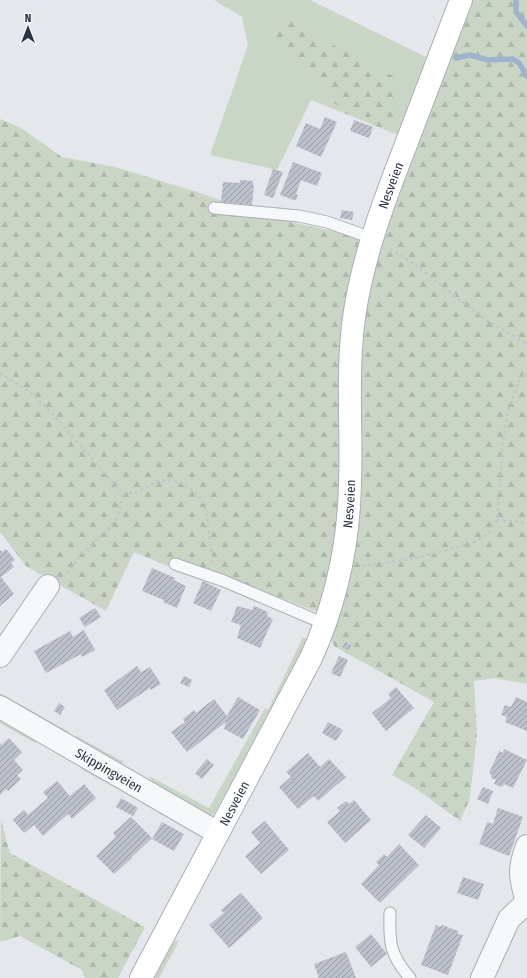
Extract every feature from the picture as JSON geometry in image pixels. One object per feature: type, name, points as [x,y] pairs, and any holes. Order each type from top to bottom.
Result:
[{"type":"main road","name":"Nesveien","points":[[140,978],[311,658],[325,624],[336,590],[345,542],[350,484],[351,349],[354,313],[360,280],[381,210],[461,0]]},
{"type":"street","points":[[0,656],[48,586]]},
{"type":"street","name":"Skippingveien","points":[[0,707],[218,833]]},
{"type":"street","points":[[482,978],[509,919],[527,902],[520,873],[521,864],[527,846]]},
{"type":"lane","points":[[214,208],[299,216],[327,222],[372,238]]},
{"type":"lane","points":[[176,564],[224,580],[325,624]]},
{"type":"lane","points":[[390,914],[389,930],[392,953],[401,968],[410,978]]},
{"type":"path","points":[[372,238],[410,261],[482,318],[527,344]]},
{"type":"path","points":[[340,568],[417,558],[473,543],[487,534],[497,520],[503,442],[508,411],[518,382],[527,372]]},
{"type":"path","points":[[0,373],[30,392],[51,412],[123,494]]},
{"type":"path","points":[[123,494],[137,492],[159,481],[170,480],[189,487],[203,501],[206,511],[213,562],[220,571],[224,580]]},
{"type":"path","points":[[48,586],[54,585],[67,575],[86,550],[110,527],[116,519],[123,494]]},
{"type":"path","points":[[497,520],[527,523]]},
{"type":"green space","points":[[214,0],[310,0],[426,57],[400,136],[383,129],[397,121],[328,42],[290,17],[273,36],[309,75],[326,81],[332,101],[346,114],[311,100],[277,170],[210,155],[248,45],[242,17]]},
{"type":"green space","points":[[449,0],[527,0],[527,684],[494,678],[474,681],[477,734],[469,801],[460,821],[415,788],[392,775],[434,702],[334,646],[318,612],[176,559],[170,567],[134,552],[106,611],[26,566],[0,532],[0,119],[21,128],[62,157],[115,167],[197,192],[270,218],[363,237],[426,57]]},
{"type":"green space","points":[[290,17],[328,42],[393,76],[400,92],[397,121],[383,129],[346,114],[332,101],[326,81],[309,75],[287,55],[273,36]]},
{"type":"green space","points":[[303,637],[308,640],[298,661],[214,814],[209,816],[184,804],[159,789],[149,776],[209,808],[265,708],[268,710]]},
{"type":"green space","points":[[0,693],[69,732],[65,734],[0,697]]},
{"type":"green space","points":[[0,716],[38,739],[35,743],[0,723]]},
{"type":"green space","points":[[76,736],[124,762],[120,766],[75,740]]},
{"type":"green space","points":[[83,766],[150,802],[149,806],[81,769]]},
{"type":"green space","points":[[1,820],[10,853],[145,927],[118,978],[85,978],[82,970],[20,936],[0,942]]},
{"type":"green space","points":[[175,941],[179,941],[159,978],[154,978],[168,950]]},
{"type":"building","points":[[325,117],[337,122],[321,157],[296,146],[306,123],[320,129]]},
{"type":"building","points":[[354,120],[373,127],[369,138],[350,131]]},
{"type":"building","points":[[293,162],[322,173],[317,186],[301,180],[296,194],[298,195],[296,200],[280,195]]},
{"type":"building","points":[[273,169],[283,172],[273,198],[264,195]]},
{"type":"building","points":[[240,180],[253,181],[252,205],[221,202],[223,182],[240,183]]},
{"type":"building","points":[[342,210],[354,212],[352,220],[340,218]]},
{"type":"building","points":[[6,549],[15,560],[11,563],[14,567],[1,577],[14,594],[0,606],[0,550],[2,552]]},
{"type":"building","points":[[152,568],[175,578],[174,580],[186,586],[177,608],[163,602],[164,600],[142,591]]},
{"type":"building","points":[[203,581],[221,590],[211,611],[193,603]]},
{"type":"building","points":[[237,606],[252,610],[254,606],[268,612],[267,616],[273,619],[260,648],[237,638],[241,625],[231,622]]},
{"type":"building","points":[[95,608],[101,617],[85,627],[79,618]]},
{"type":"building","points":[[84,630],[95,650],[82,657],[81,654],[46,673],[34,651],[70,631],[73,637]]},
{"type":"building","points":[[345,642],[351,645],[349,650],[342,647]]},
{"type":"building","points":[[339,656],[348,660],[340,677],[331,673]]},
{"type":"building","points":[[137,666],[141,672],[150,667],[161,684],[151,690],[150,688],[117,710],[104,690]]},
{"type":"building","points":[[184,676],[192,680],[189,687],[180,683]]},
{"type":"building","points":[[396,687],[414,708],[386,731],[372,713],[391,698],[388,694]]},
{"type":"building","points":[[238,697],[260,710],[243,739],[224,729],[226,722],[187,752],[171,732],[185,722],[183,719],[194,710],[196,713],[214,699],[227,716]]},
{"type":"building","points":[[516,697],[527,702],[527,731],[505,722],[507,717],[501,715],[505,705],[511,707]]},
{"type":"building","points":[[59,703],[65,707],[60,715],[54,711]]},
{"type":"building","points":[[328,722],[343,730],[336,741],[322,733]]},
{"type":"building","points":[[9,738],[22,752],[14,760],[23,770],[17,775],[21,779],[8,791],[6,789],[0,795],[0,743],[1,745]]},
{"type":"building","points":[[504,749],[527,760],[513,788],[504,784],[502,787],[494,784],[496,780],[491,778],[492,775],[489,773],[499,751],[503,753]]},
{"type":"building","points":[[308,753],[320,767],[329,759],[346,777],[318,801],[314,796],[298,809],[279,787],[291,777],[286,772]]},
{"type":"building","points":[[207,759],[214,765],[202,779],[195,773]]},
{"type":"building","points":[[57,781],[70,796],[84,784],[96,798],[72,819],[68,814],[43,836],[34,825],[24,833],[13,820],[24,810],[28,815],[48,798],[43,792]]},
{"type":"building","points":[[483,787],[493,791],[488,804],[477,799]]},
{"type":"building","points":[[121,798],[138,808],[133,816],[116,807]]},
{"type":"building","points":[[354,800],[371,820],[345,843],[327,822],[340,811],[337,808],[346,801],[349,804]]},
{"type":"building","points":[[498,808],[523,817],[509,856],[479,844],[487,822],[493,824]]},
{"type":"building","points":[[426,815],[441,828],[424,848],[408,835]]},
{"type":"building","points":[[131,817],[152,838],[114,874],[96,856],[116,837],[113,833]]},
{"type":"building","points":[[265,821],[289,850],[261,874],[245,856],[260,843],[251,832]]},
{"type":"building","points":[[162,822],[184,834],[174,851],[152,839]]},
{"type":"building","points":[[399,844],[419,865],[380,903],[361,884],[379,865],[376,862],[384,854],[387,857]]},
{"type":"building","points":[[463,877],[484,884],[478,900],[457,893]]},
{"type":"building","points":[[241,893],[263,918],[229,948],[209,925],[224,913],[221,910]]},
{"type":"building","points":[[436,925],[440,927],[442,925],[458,931],[458,934],[463,935],[448,975],[421,965]]},
{"type":"building","points":[[371,934],[387,954],[371,967],[355,947]]},
{"type":"building","points":[[346,952],[356,978],[319,978],[314,964]]},
{"type":"waterway","points":[[516,0],[516,12],[527,26]]},
{"type":"waterway","points":[[456,58],[470,55],[488,60],[513,59],[519,63],[527,76]]}]
